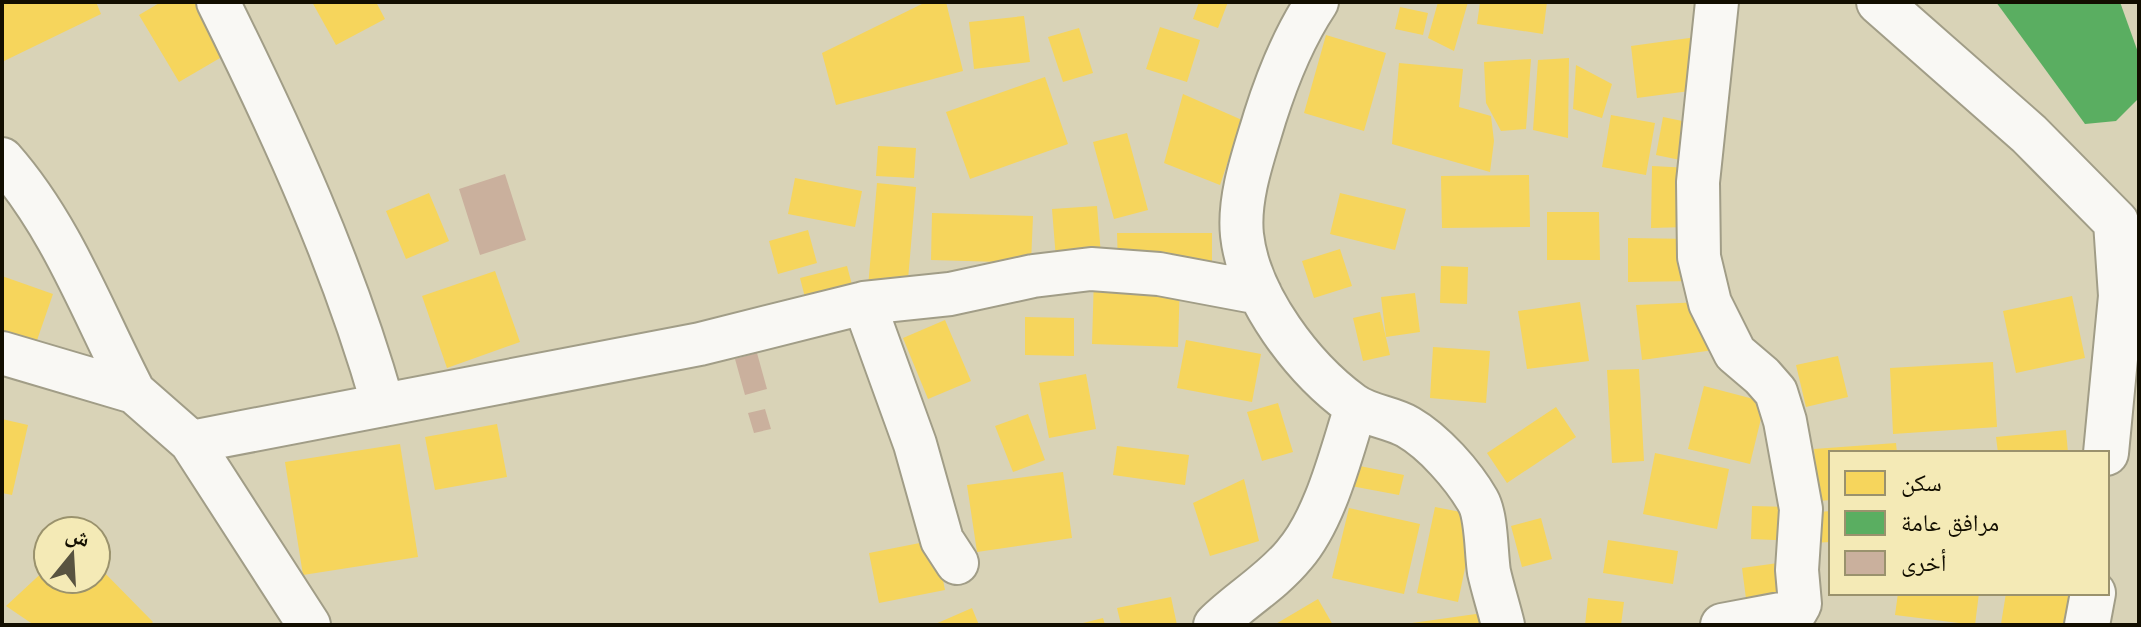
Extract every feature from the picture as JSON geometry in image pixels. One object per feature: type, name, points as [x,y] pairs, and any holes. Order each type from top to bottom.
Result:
[{"type":"main road","points":[[1879,2],[2128,216],[2106,451]]},
{"type":"main road","points":[[2087,625],[2093,595]]},
{"type":"street","points":[[218,2],[268,102],[323,227],[362,331],[383,405]]},
{"type":"street","points":[[1317,2],[1305,19],[1280,70],[1244,196],[1242,233],[1247,260],[1260,293],[1290,341],[1321,380],[1356,407],[1407,426],[1437,448],[1480,503],[1489,573],[1503,625]]},
{"type":"street","points":[[1717,2],[1698,182],[1699,257],[1710,303],[1735,353],[1776,392],[1785,421],[1801,509],[1797,570],[1800,604],[1796,611],[1722,625]]},
{"type":"street","points":[[2,159],[80,276],[134,392],[191,442],[309,625]]},
{"type":"street","points":[[191,442],[700,344],[864,303],[950,294],[1033,276],[1091,269],[1159,274],[1260,293]]},
{"type":"street","points":[[864,303],[915,444],[942,540],[957,563]]},
{"type":"street","points":[[2,353],[134,392]]},
{"type":"street","points":[[1215,625],[1257,592],[1296,554],[1333,482],[1356,407]]},
{"type":"building: سكن","points":[[2,2],[96,2],[101,14],[2,62]]},
{"type":"building: سكن","points":[[161,2],[203,2],[232,51],[179,82],[139,15]]},
{"type":"building: سكن","points":[[312,2],[376,2],[385,19],[336,45]]},
{"type":"building: سكن","points":[[926,2],[946,2],[963,71],[836,105],[822,53]]},
{"type":"building: سكن","points":[[1199,2],[1228,2],[1218,28],[1193,19]]},
{"type":"building: سكن","points":[[1438,2],[1468,2],[1454,51],[1428,38]]},
{"type":"building: سكن","points":[[1480,2],[1547,2],[1543,34],[1477,24]]},
{"type":"building: سكن","points":[[1400,7],[1428,13],[1423,35],[1395,29]]},
{"type":"building: سكن","points":[[1024,16],[1030,62],[974,69],[969,22]]},
{"type":"building: سكن","points":[[1160,27],[1200,40],[1187,82],[1146,69]]},
{"type":"building: سكن","points":[[1079,28],[1093,73],[1063,82],[1048,37]]},
{"type":"building: سكن","points":[[1326,35],[1386,53],[1364,131],[1304,113]]},
{"type":"building: سكن","points":[[1704,36],[1697,90],[1637,98],[1631,46]]},
{"type":"building: سكن","points":[[1569,58],[1568,138],[1533,130],[1538,60]]},
{"type":"building: سكن","points":[[1531,59],[1526,129],[1501,131],[1486,103],[1484,62]]},
{"type":"building: سكن","points":[[1399,63],[1463,69],[1459,107],[1491,116],[1494,141],[1490,172],[1392,144]]},
{"type":"building: سكن","points":[[1576,65],[1612,84],[1602,118],[1573,109]]},
{"type":"building: سكن","points":[[1045,77],[1068,144],[970,179],[946,112]]},
{"type":"building: سكن","points":[[1183,94],[1242,120],[1220,185],[1164,163]]},
{"type":"building: سكن","points":[[1611,115],[1655,123],[1646,175],[1602,167]]},
{"type":"building: سكن","points":[[1663,117],[1697,124],[1690,162],[1656,155]]},
{"type":"building: سكن","points":[[1127,133],[1148,210],[1114,219],[1093,142]]},
{"type":"building: سكن","points":[[878,146],[916,148],[914,178],[876,176]]},
{"type":"building: سكن","points":[[1652,166],[1690,168],[1686,227],[1651,228]]},
{"type":"building: سكن","points":[[1529,175],[1530,227],[1442,228],[1441,176]]},
{"type":"building: سكن","points":[[795,178],[862,191],[855,227],[788,214]]},
{"type":"building: سكن","points":[[877,183],[916,187],[907,291],[868,287]]},
{"type":"building: سكن","points":[[429,193],[449,241],[406,259],[386,211]]},
{"type":"building: سكن","points":[[1340,193],[1406,209],[1395,250],[1330,234]]},
{"type":"building: سكن","points":[[1097,206],[1101,255],[1056,259],[1052,209]]},
{"type":"building: سكن","points":[[1547,212],[1599,212],[1600,260],[1547,260]]},
{"type":"building: سكن","points":[[932,213],[1033,216],[1031,263],[931,260]]},
{"type":"building: سكن","points":[[808,230],[817,263],[778,274],[769,241]]},
{"type":"building: سكن","points":[[1117,233],[1212,233],[1212,265],[1118,265]]},
{"type":"building: سكن","points":[[1628,238],[1693,239],[1695,281],[1628,282]]},
{"type":"building: سكن","points":[[1340,249],[1352,286],[1314,298],[1302,261]]},
{"type":"building: سكن","points":[[847,266],[855,296],[808,309],[800,278]]},
{"type":"building: سكن","points":[[1441,266],[1468,267],[1467,304],[1440,303]]},
{"type":"building: سكن","points":[[495,271],[520,342],[447,368],[422,296]]},
{"type":"building: سكن","points":[[2,276],[53,294],[34,349],[2,338]]},
{"type":"building: سكن","points":[[1094,276],[1180,280],[1178,347],[1092,344]]},
{"type":"building: سكن","points":[[1415,293],[1420,332],[1386,337],[1381,297]]},
{"type":"building: سكن","points":[[2072,296],[2085,358],[2016,373],[2003,311]]},
{"type":"building: سكن","points":[[1580,302],[1589,361],[1527,369],[1518,311]]},
{"type":"building: سكن","points":[[1702,302],[1714,350],[1642,360],[1636,305]]},
{"type":"building: سكن","points":[[1380,312],[1390,355],[1363,361],[1353,318]]},
{"type":"building: سكن","points":[[1025,317],[1074,318],[1074,356],[1025,355]]},
{"type":"building: سكن","points":[[945,320],[971,381],[928,399],[903,338]]},
{"type":"building: سكن","points":[[1186,340],[1261,354],[1252,402],[1177,388]]},
{"type":"building: سكن","points":[[1433,347],[1490,351],[1486,403],[1430,398]]},
{"type":"building: سكن","points":[[1838,356],[1848,397],[1806,407],[1796,365]]},
{"type":"building: سكن","points":[[1993,362],[1997,427],[1893,434],[1890,368]]},
{"type":"building: سكن","points":[[1639,369],[1644,461],[1612,463],[1607,370]]},
{"type":"building: سكن","points":[[1086,374],[1096,429],[1049,438],[1039,383]]},
{"type":"building: سكن","points":[[1704,386],[1765,402],[1750,464],[1688,449]]},
{"type":"building: سكن","points":[[1278,403],[1293,452],[1262,461],[1247,412]]},
{"type":"building: سكن","points":[[1556,407],[1576,437],[1507,483],[1487,453]]},
{"type":"building: سكن","points":[[1028,414],[1045,460],[1013,472],[995,426]]},
{"type":"building: سكن","points":[[2,419],[28,425],[12,495],[2,493]]},
{"type":"building: سكن","points":[[497,424],[507,477],[435,490],[425,437]]},
{"type":"building: سكن","points":[[2066,430],[2068,451],[1998,451],[1996,437]]},
{"type":"building: سكن","points":[[1896,443],[1897,451],[1829,451],[1829,500],[1818,501],[1814,449]]},
{"type":"building: سكن","points":[[400,444],[418,557],[303,575],[285,462]]},
{"type":"building: سكن","points":[[1117,446],[1189,455],[1185,485],[1113,475]]},
{"type":"building: سكن","points":[[1655,453],[1729,469],[1717,529],[1643,514]]},
{"type":"building: سكن","points":[[1355,465],[1404,475],[1399,495],[1351,486]]},
{"type":"building: سكن","points":[[1063,472],[1072,538],[977,552],[967,485]]},
{"type":"building: سكن","points":[[1244,479],[1259,541],[1210,556],[1193,503]]},
{"type":"building: سكن","points":[[1752,506],[1795,507],[1794,541],[1751,539]]},
{"type":"building: سكن","points":[[1435,507],[1476,515],[1458,602],[1417,593]]},
{"type":"building: سكن","points":[[1349,508],[1420,524],[1404,594],[1332,578]]},
{"type":"building: سكن","points":[[1829,511],[1829,542],[1810,543],[1807,513]]},
{"type":"building: سكن","points":[[1541,518],[1552,559],[1522,567],[1511,526]]},
{"type":"building: سكن","points":[[935,540],[945,590],[879,603],[869,553]]},
{"type":"building: سكن","points":[[1608,540],[1678,551],[1673,584],[1603,573]]},
{"type":"building: سكن","points":[[1785,562],[1791,609],[1748,614],[1742,568]]},
{"type":"building: سكن","points":[[112,580],[153,622],[150,625],[34,625],[6,606],[32,582],[32,595],[112,595]]},
{"type":"building: سكن","points":[[1898,595],[1979,595],[1975,625],[1895,615]]},
{"type":"building: سكن","points":[[2006,595],[2071,595],[2065,625],[2001,624]]},
{"type":"building: سكن","points":[[1171,597],[1177,625],[1121,625],[1117,608]]},
{"type":"building: سكن","points":[[1588,598],[1624,602],[1621,625],[1585,625]]},
{"type":"building: سكن","points":[[1318,599],[1333,625],[1274,625]]},
{"type":"building: سكن","points":[[972,608],[979,625],[933,625]]},
{"type":"building: سكن","points":[[1483,613],[1485,625],[1412,625],[1412,623]]},
{"type":"building: سكن","points":[[1103,618],[1105,625],[1079,624]]},
{"type":"building: مرافق عامة","points":[[1996,2],[2120,2],[2139,55],[2139,98],[2116,121],[2085,124]]},
{"type":"building: أخرى","points":[[505,174],[526,240],[480,255],[459,189]]},
{"type":"building: أخرى","points":[[757,353],[767,389],[745,395],[735,359]]},
{"type":"building: أخرى","points":[[765,409],[771,429],[754,433],[748,413]]}]
